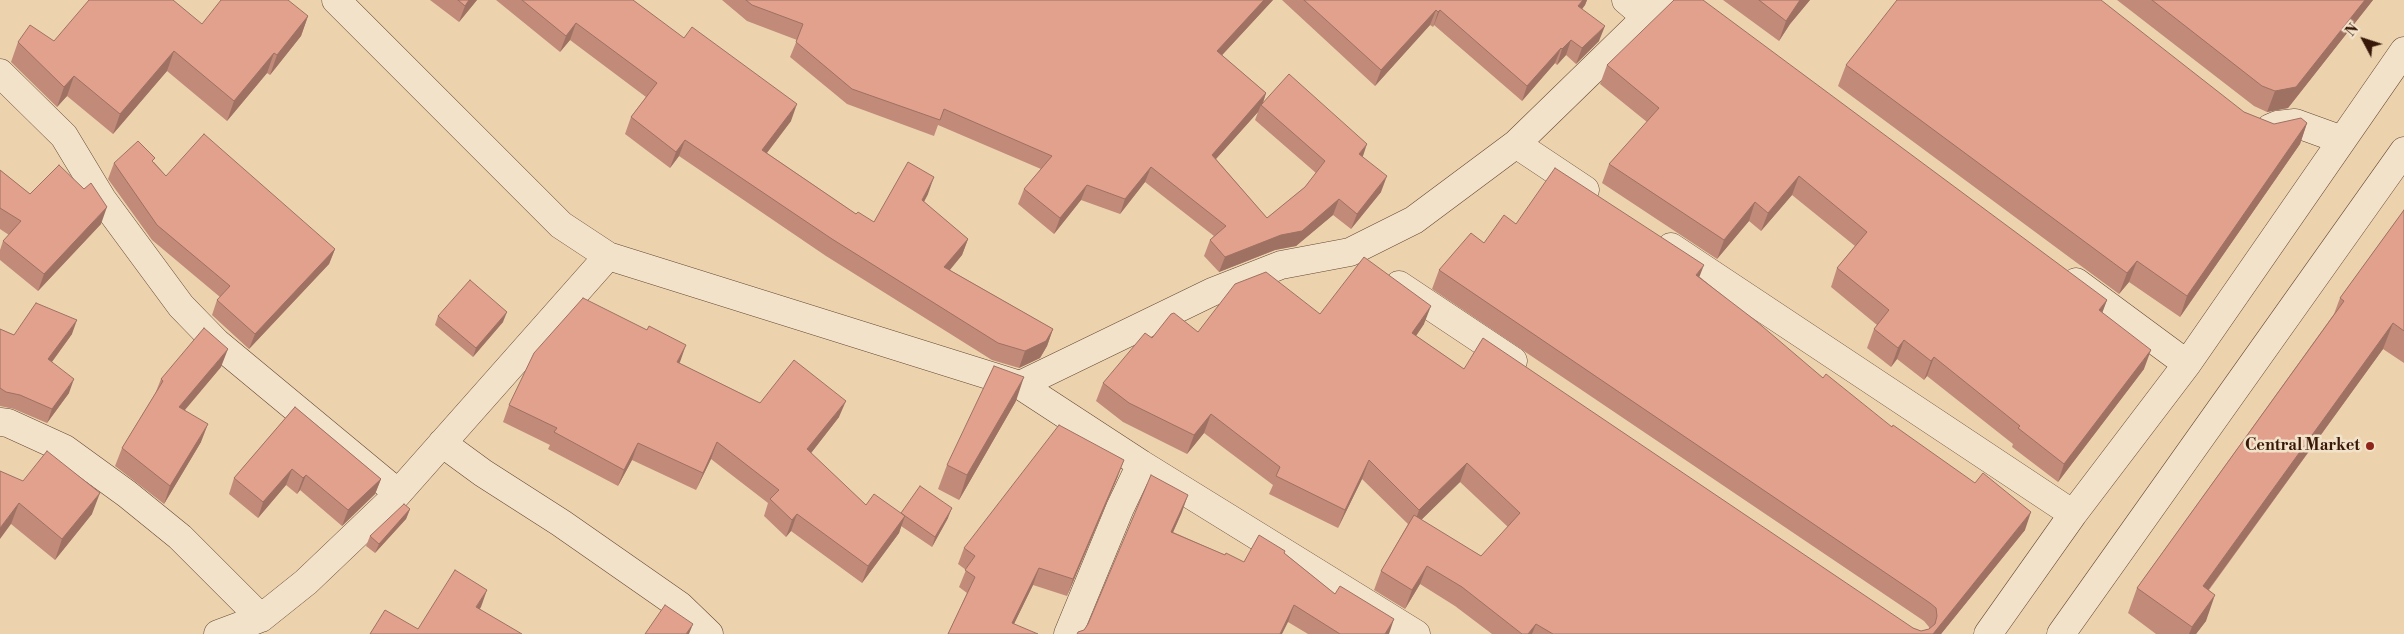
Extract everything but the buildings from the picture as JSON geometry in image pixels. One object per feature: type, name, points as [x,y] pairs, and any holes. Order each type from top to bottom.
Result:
[{"type":"street","points":[[336,0],[561,225],[608,256],[1020,385],[1405,631]]},
{"type":"street","points":[[1020,385],[1212,292],[1281,266],[1350,252],[1414,220],[1516,144],[1645,5]]},
{"type":"street","points":[[1988,634],[2073,514],[2187,364],[2404,51]]},
{"type":"street","points":[[0,73],[64,136],[102,199],[181,306],[217,343],[398,493]]},
{"type":"street","points":[[2246,120],[2267,130],[2277,125],[2296,123],[2342,140]]},
{"type":"street","points":[[1516,144],[1607,204]]},
{"type":"street","points":[[2061,634],[2404,152]]},
{"type":"street","points":[[1649,232],[2073,514]]},
{"type":"street","points":[[1350,252],[1530,374]]},
{"type":"street","points":[[218,634],[261,618],[306,582],[398,493],[608,256]]},
{"type":"street","points":[[2058,269],[2187,364]]},
{"type":"street","points":[[0,422],[8,423],[65,449],[111,483],[180,537],[261,618]]},
{"type":"street","points":[[442,443],[483,473],[561,523],[680,606],[709,634]]},
{"type":"street","points":[[1068,634],[1120,508],[1141,464]]},
{"type":"place","name":"Central Market","points":[[2370,446]]}]
